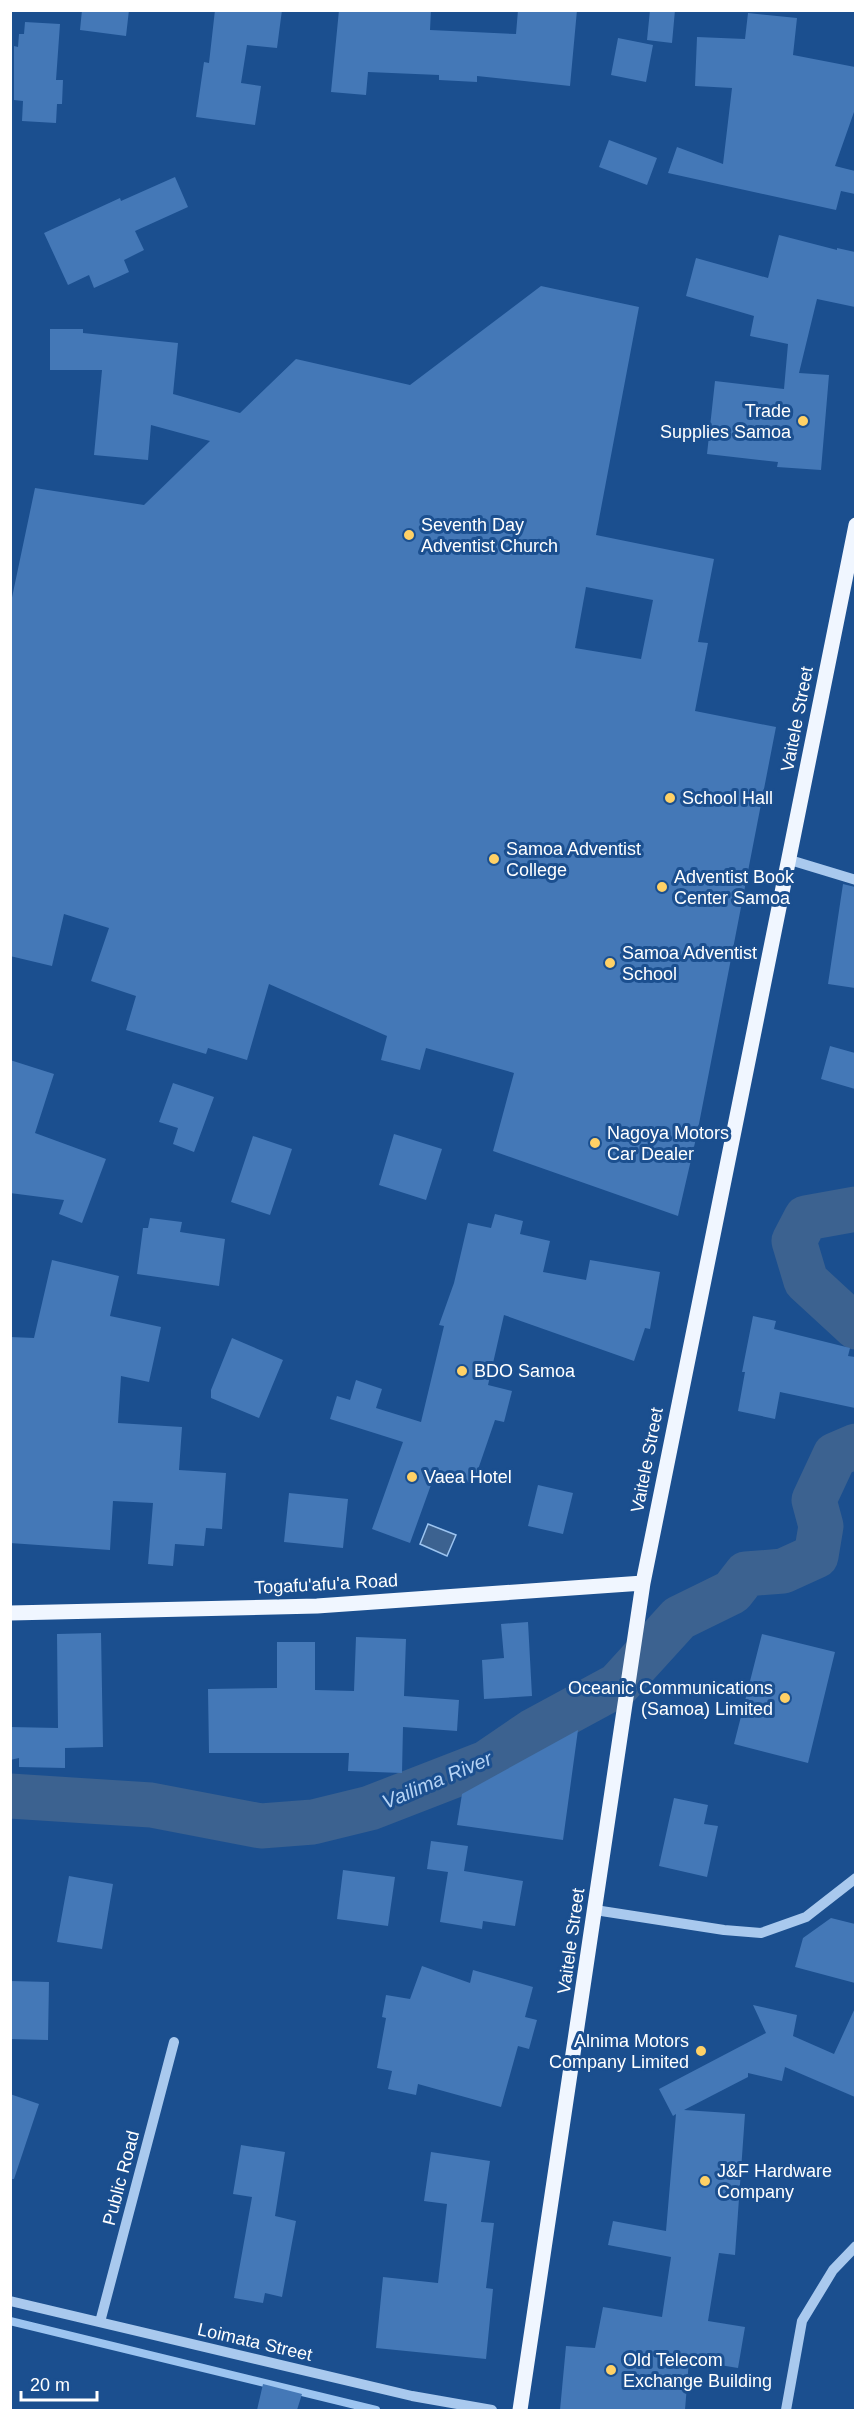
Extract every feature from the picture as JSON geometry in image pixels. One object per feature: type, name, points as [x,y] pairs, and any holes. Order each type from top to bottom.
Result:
[{"type":"main road","name":"Vaitele Street","points":[[520,2410],[640,1599],[722,1179],[790,860],[855,525]]},
{"type":"main road","name":"Togafu'afu'a Road","points":[[10,1613],[317,1606],[643,1583]]},
{"type":"street","points":[[790,860],[855,880]]},
{"type":"street","points":[[595,1910],[724,1930],[761,1933],[806,1917],[855,1878]]},
{"type":"street","name":"Public Road","points":[[100,2322],[174,2042]]},
{"type":"street","points":[[786,2410],[802,2321],[833,2270],[855,2246]]},
{"type":"street","name":"Loimata Street","points":[[10,2301],[412,2396],[492,2410]]},
{"type":"water","points":[[428,1524],[456,1535],[447,1556],[420,1544]]},
{"type":"building","points":[[82,10],[129,10],[126,36],[80,30]]},
{"type":"building","points":[[215,10],[282,10],[277,48],[247,45],[241,83],[261,86],[255,125],[196,117],[204,62],[209,63]]},
{"type":"building","points":[[339,10],[431,10],[430,30],[516,34],[518,10],[577,10],[570,86],[477,76],[477,82],[439,80],[439,75],[368,72],[366,95],[331,92]]},
{"type":"building","points":[[650,10],[675,10],[672,43],[647,40]]},
{"type":"building","points":[[748,13],[797,18],[793,55],[855,67],[854,112],[835,166],[855,171],[855,194],[841,191],[836,210],[668,173],[677,147],[723,164],[732,88],[695,86],[697,37],[745,39]]},
{"type":"building","points":[[25,22],[60,24],[56,80],[63,80],[62,104],[57,104],[56,123],[22,121],[23,101],[14,100],[14,46],[18,47],[19,34],[24,34]]},
{"type":"building","points":[[618,38],[653,45],[646,82],[611,75]]},
{"type":"building","points":[[609,140],[657,158],[647,185],[599,167]]},
{"type":"building","points":[[175,177],[188,207],[135,231],[144,250],[124,260],[129,272],[94,288],[89,275],[68,285],[44,233],[120,198],[121,201]]},
{"type":"building","points":[[779,235],[837,250],[837,248],[855,252],[855,307],[817,299],[799,373],[829,375],[821,470],[777,467],[778,462],[707,454],[715,381],[784,389],[788,344],[750,336],[754,316],[686,296],[696,258],[768,278]]},
{"type":"building","points":[[541,286],[639,307],[596,535],[714,559],[698,642],[708,643],[695,711],[776,727],[697,1134],[678,1216],[493,1151],[514,1073],[426,1048],[420,1070],[381,1060],[387,1036],[269,984],[247,1060],[208,1048],[206,1054],[126,1030],[136,996],[91,981],[109,928],[64,914],[52,966],[10,956],[10,607],[35,488],[144,505],[210,441],[151,425],[148,460],[94,455],[102,370],[50,370],[50,329],[83,329],[83,333],[178,343],[173,394],[240,413],[296,359],[410,385]],"holes":[[[586,587],[653,600],[641,659],[575,648]]]},
{"type":"building","points":[[843,884],[855,887],[855,988],[828,984]]},
{"type":"building","points":[[830,1046],[855,1053],[855,1089],[821,1079]]},
{"type":"building","points":[[10,1060],[54,1074],[35,1133],[106,1159],[82,1223],[59,1214],[64,1200],[10,1193]]},
{"type":"building","points":[[173,1083],[214,1097],[194,1152],[173,1144],[178,1128],[159,1122]]},
{"type":"building","points":[[394,1134],[442,1149],[426,1200],[379,1185]]},
{"type":"building","points":[[253,1136],[292,1149],[270,1215],[231,1202]]},
{"type":"building","points":[[495,1214],[523,1221],[520,1234],[550,1241],[543,1272],[586,1280],[590,1260],[660,1272],[650,1329],[645,1328],[634,1361],[504,1315],[488,1385],[512,1391],[504,1422],[495,1420],[473,1484],[436,1471],[410,1543],[372,1529],[403,1442],[330,1419],[337,1396],[350,1400],[356,1380],[382,1389],[376,1408],[421,1422],[444,1326],[439,1325],[454,1283],[468,1223],[491,1228]]},
{"type":"building","points":[[150,1218],[182,1222],[180,1232],[225,1239],[219,1286],[137,1274],[143,1228],[148,1228]]},
{"type":"building","points":[[52,1260],[119,1276],[110,1316],[161,1327],[149,1382],[121,1376],[118,1423],[182,1427],[179,1470],[226,1473],[222,1529],[206,1528],[204,1546],[175,1544],[173,1566],[148,1564],[153,1503],[113,1501],[110,1550],[10,1543],[10,1337],[34,1338]]},
{"type":"building","points":[[753,1316],[776,1321],[774,1329],[850,1348],[848,1356],[855,1357],[855,1408],[780,1392],[775,1419],[738,1411],[745,1372],[742,1372]]},
{"type":"building","points":[[232,1338],[283,1360],[259,1418],[211,1398],[211,1390]]},
{"type":"building","points":[[538,1485],[573,1493],[563,1534],[528,1526]]},
{"type":"building","points":[[289,1493],[348,1499],[343,1548],[284,1542]]},
{"type":"building","points":[[528,1622],[532,1696],[484,1699],[482,1660],[504,1658],[501,1624]]},
{"type":"building","points":[[101,1633],[103,1747],[65,1748],[65,1768],[19,1767],[19,1758],[10,1760],[10,1727],[58,1728],[57,1634]]},
{"type":"building","name":"Oceanic Communications (Samoa) Limited","points":[[762,1634],[835,1652],[808,1763],[734,1744]]},
{"type":"building","points":[[356,1637],[406,1639],[404,1696],[459,1700],[457,1731],[403,1727],[402,1773],[348,1771],[349,1753],[209,1753],[208,1689],[277,1688],[277,1642],[315,1642],[315,1690],[354,1691]]},
{"type":"building","points":[[578,1730],[563,1840],[457,1825],[462,1794]]},
{"type":"building","points":[[674,1798],[708,1805],[704,1824],[718,1826],[707,1877],[659,1866]]},
{"type":"building","points":[[431,1841],[468,1846],[464,1871],[523,1881],[515,1926],[483,1921],[482,1929],[440,1922],[448,1872],[427,1869]]},
{"type":"building","points":[[343,1870],[395,1877],[388,1926],[337,1919]]},
{"type":"building","points":[[69,1876],[113,1884],[102,1949],[57,1942]]},
{"type":"building","points":[[831,1918],[855,1924],[855,1983],[795,1967],[803,1938]]},
{"type":"building","points":[[422,1966],[470,1983],[473,1970],[533,1987],[525,2017],[537,2020],[529,2049],[518,2046],[501,2107],[418,2084],[416,2095],[388,2089],[392,2071],[377,2068],[386,2018],[382,2017],[386,1995],[410,1999]]},
{"type":"building","points":[[10,1981],[49,1982],[48,2040],[10,2039]]},
{"type":"building","points":[[753,2005],[797,2015],[793,2036],[834,2054],[855,2008],[855,2097],[785,2067],[782,2081],[748,2073],[748,2077],[684,2110],[745,2114],[735,2255],[719,2253],[708,2321],[745,2327],[738,2368],[689,2360],[685,2410],[560,2410],[566,2346],[595,2348],[603,2307],[662,2317],[671,2257],[608,2245],[613,2221],[666,2231],[676,2114],[673,2116],[659,2089],[766,2033]]},
{"type":"building","points":[[10,2094],[39,2104],[14,2179],[10,2179]]},
{"type":"building","points":[[241,2145],[285,2152],[275,2216],[296,2221],[282,2297],[265,2293],[263,2303],[234,2298],[252,2197],[233,2194]]},
{"type":"building","points":[[431,2152],[490,2161],[481,2222],[494,2223],[486,2288],[493,2289],[486,2359],[376,2348],[383,2277],[438,2283],[447,2204],[424,2201]]},
{"type":"building","points":[[263,2384],[302,2394],[297,2410],[257,2410]]},
{"type":"waterway","name":"Vailima River","points":[[856,1209],[806,1218],[794,1241],[806,1281],[856,1327]]},
{"type":"waterway","name":"Vailima River","points":[[10,1796],[151,1805],[261,1826],[313,1822],[370,1808],[486,1763],[533,1731],[618,1685],[679,1618],[732,1592],[746,1574],[783,1571],[816,1556],[821,1526],[814,1500],[835,1455],[856,1446]]},
{"type":"waterway","points":[[10,2321],[376,2410]]},
{"type":"place","name":"Trade Supplies Samoa","points":[[803,421]]},
{"type":"place","name":"Seventh Day Adventist Church","points":[[409,535]]},
{"type":"place","name":"School Hall","points":[[670,798]]},
{"type":"place","name":"Samoa Adventist College","points":[[494,859]]},
{"type":"place","name":"Adventist Book Center Samoa","points":[[662,887]]},
{"type":"place","name":"Samoa Adventist School","points":[[610,963]]},
{"type":"place","name":"Nagoya Motors Car Dealer","points":[[595,1143]]},
{"type":"place","name":"BDO Samoa","points":[[462,1371]]},
{"type":"place","name":"Vaea Hotel","points":[[412,1477]]},
{"type":"place","name":"Oceanic Communications (Samoa) Limited","points":[[785,1698]]},
{"type":"place","name":"Alnima Motors Company Limited","points":[[701,2051]]},
{"type":"place","name":"J&F Hardware Company","points":[[705,2181]]},
{"type":"place","name":"Old Telecom Exchange Building","points":[[611,2370]]}]
